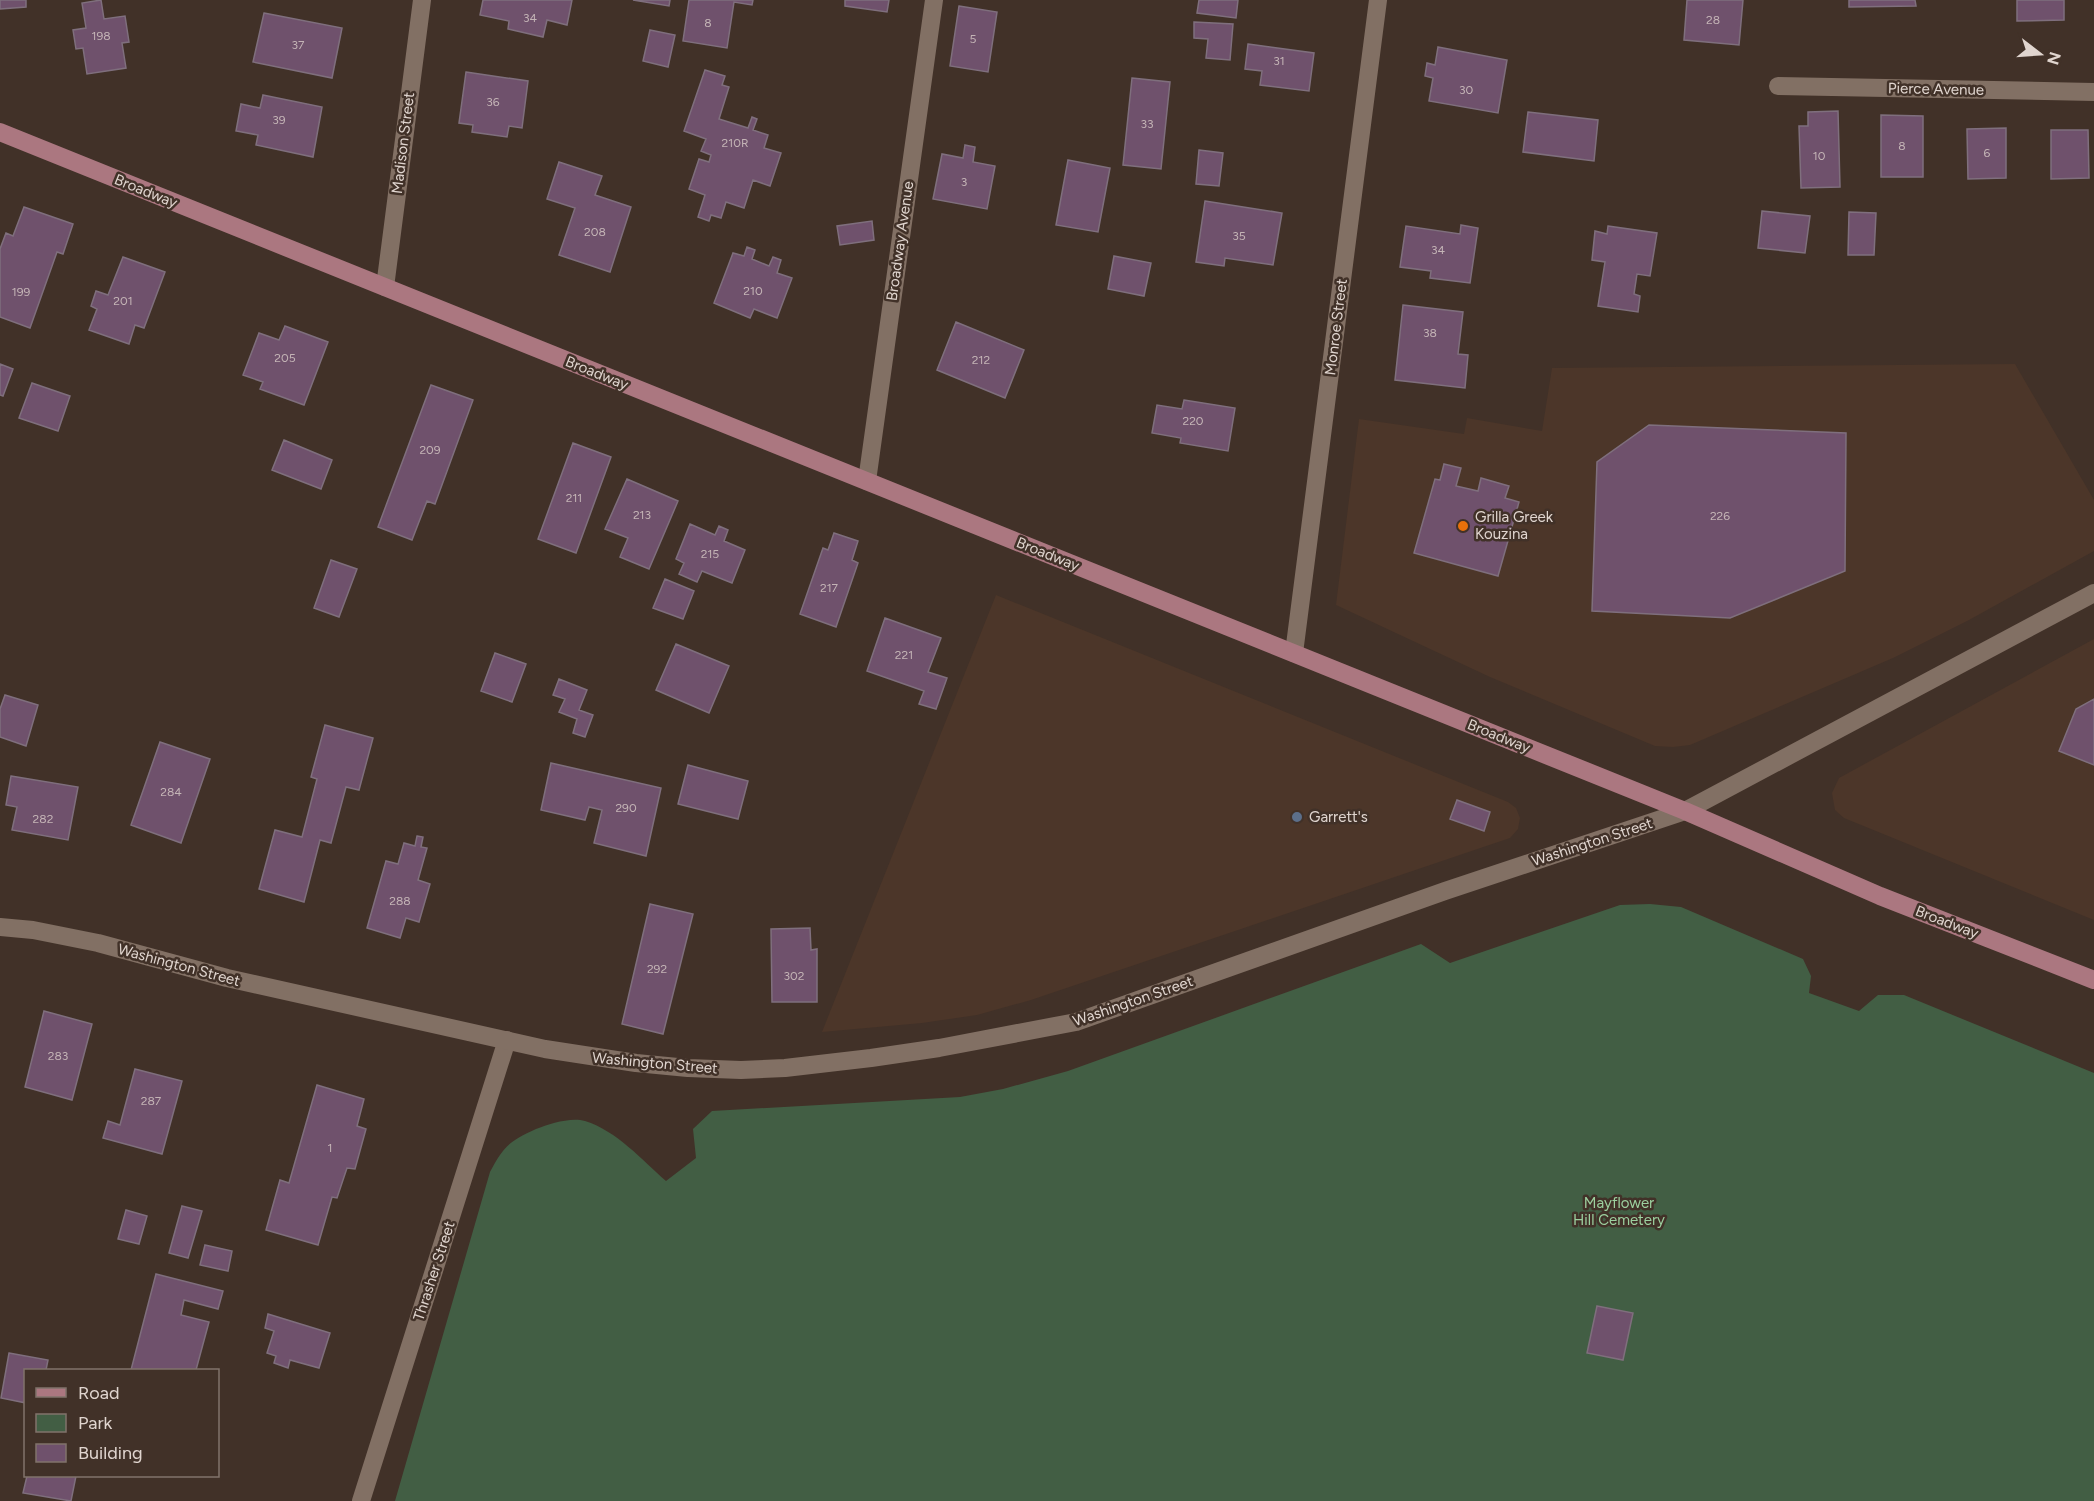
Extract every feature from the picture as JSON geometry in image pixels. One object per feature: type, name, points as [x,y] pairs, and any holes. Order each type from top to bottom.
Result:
[{"type":"main road","name":"Broadway","points":[[0,132],[1685,811],[1880,896],[2094,981]]},
{"type":"street","name":"Madison Street","points":[[385,287],[422,0]]},
{"type":"street","name":"Broadway Avenue","points":[[867,481],[934,0]]},
{"type":"street","name":"Monroe Street","points":[[1294,653],[1378,0]]},
{"type":"street","name":"Pierce Avenue","points":[[1778,86],[2094,92]]},
{"type":"street","name":"Washington Street","points":[[0,927],[33,930],[98,943],[227,978],[507,1040],[584,1056],[636,1063],[741,1070],[784,1068],[946,1047],[1076,1022],[1445,891],[1685,811],[1955,665],[2077,604],[2094,593]]},
{"type":"street","name":"Thrasher Street","points":[[361,1501],[507,1040]]},
{"type":"shaded area","points":[[2015,364],[2094,500],[2094,551],[1969,620],[1893,658],[1690,745],[1655,746],[1490,677],[1336,605],[1359,419],[1464,434],[1467,418],[1542,431],[1552,368]]},
{"type":"shaded area","points":[[996,595],[1508,802],[1516,808],[1520,818],[1518,829],[1510,838],[1031,1000],[977,1015],[922,1023],[822,1032]]},
{"type":"shaded area","points":[[2094,639],[2094,920],[1844,818],[1835,810],[1832,793],[1839,778]]},
{"type":"green space","name":"Mayflower Hill Cemetery","points":[[1650,904],[1681,907],[1803,959],[1811,976],[1809,993],[1859,1011],[1878,995],[1904,995],[2094,1073],[2094,1501],[395,1501],[490,1172],[508,1146],[527,1133],[560,1122],[585,1121],[618,1139],[666,1181],[696,1158],[693,1129],[712,1111],[960,1097],[1003,1089],[1068,1071],[1421,944],[1450,963],[1620,905]]},
{"type":"building","points":[[0,0],[26,0],[26,7],[0,9]]},
{"type":"building","points":[[101,0],[104,19],[125,16],[129,42],[122,43],[126,68],[87,74],[83,48],[76,49],[73,30],[86,28],[82,3]]},
{"type":"building","points":[[483,0],[572,0],[567,25],[547,20],[543,37],[508,29],[509,21],[480,15]]},
{"type":"building","points":[[633,0],[670,0],[669,6]]},
{"type":"building","points":[[689,0],[753,0],[752,5],[734,2],[727,48],[683,41]]},
{"type":"building","points":[[845,0],[889,0],[887,12],[845,6]]},
{"type":"building","points":[[1199,0],[1238,0],[1236,18],[1197,13]]},
{"type":"building","points":[[1687,0],[1743,0],[1739,45],[1684,40]]},
{"type":"building","points":[[1849,0],[1915,0],[1916,6],[1849,7]]},
{"type":"building","points":[[2017,0],[2064,0],[2064,20],[2017,21]]},
{"type":"building","points":[[959,6],[997,12],[988,72],[950,66]]},
{"type":"building","points":[[264,13],[342,28],[332,78],[253,62]]},
{"type":"building","points":[[1194,22],[1233,24],[1230,60],[1206,58],[1208,39],[1194,38]]},
{"type":"building","points":[[650,30],[675,35],[668,67],[643,61]]},
{"type":"building","points":[[1248,44],[1314,53],[1309,91],[1260,85],[1262,71],[1245,69]]},
{"type":"building","points":[[1438,47],[1507,60],[1498,113],[1429,101],[1433,78],[1425,76],[1427,63],[1435,65]]},
{"type":"building","points":[[705,70],[725,76],[722,85],[729,87],[719,119],[748,128],[752,117],[757,119],[753,130],[768,135],[764,148],[781,153],[770,186],[753,180],[744,208],[726,202],[721,218],[711,215],[709,221],[698,217],[705,195],[689,189],[699,159],[709,162],[711,155],[701,151],[706,139],[684,131]]},
{"type":"building","points":[[466,72],[528,81],[522,128],[509,126],[507,137],[472,132],[473,125],[459,123]]},
{"type":"building","points":[[1132,78],[1170,82],[1161,169],[1123,165]]},
{"type":"building","points":[[263,95],[322,107],[313,157],[256,145],[258,135],[236,131],[241,104],[260,108]]},
{"type":"building","points":[[1838,111],[1840,187],[1801,188],[1799,126],[1808,126],[1808,112]]},
{"type":"building","points":[[1528,112],[1598,120],[1594,161],[1523,152]]},
{"type":"building","points":[[1881,115],[1923,116],[1923,177],[1881,177]]},
{"type":"building","points":[[2006,128],[2006,178],[1968,179],[1967,129]]},
{"type":"building","points":[[2051,130],[2088,130],[2089,178],[2051,179]]},
{"type":"building","points":[[965,145],[975,147],[973,162],[995,166],[987,209],[933,199],[942,154],[963,158]]},
{"type":"building","points":[[1199,150],[1223,153],[1219,186],[1196,184]]},
{"type":"building","points":[[1068,160],[1110,168],[1098,232],[1056,225]]},
{"type":"building","points":[[559,162],[602,176],[595,195],[631,207],[610,272],[559,255],[575,208],[547,199]]},
{"type":"building","points":[[1205,201],[1282,213],[1273,265],[1225,258],[1224,266],[1196,262]]},
{"type":"building","points":[[24,207],[73,224],[63,254],[57,252],[30,328],[0,317],[0,249],[6,233],[13,236]]},
{"type":"building","points":[[1762,211],[1810,216],[1805,253],[1758,248]]},
{"type":"building","points":[[1849,212],[1876,213],[1874,255],[1848,255]]},
{"type":"building","points":[[872,221],[874,240],[840,245],[837,226]]},
{"type":"building","points":[[1461,225],[1478,228],[1470,283],[1430,278],[1431,271],[1400,267],[1406,226],[1460,234]]},
{"type":"building","points":[[1608,226],[1657,233],[1650,276],[1637,274],[1634,294],[1640,296],[1638,312],[1598,306],[1605,262],[1592,260],[1595,231],[1607,234]]},
{"type":"building","points":[[747,247],[755,250],[752,259],[769,266],[773,257],[781,260],[777,273],[792,278],[777,318],[754,309],[750,318],[714,303],[733,253],[744,256]]},
{"type":"building","points":[[1114,256],[1151,263],[1144,296],[1108,289]]},
{"type":"building","points":[[123,257],[165,272],[144,328],[135,325],[129,344],[89,330],[97,309],[91,306],[96,291],[108,295]]},
{"type":"building","points":[[1403,305],[1463,312],[1458,354],[1468,355],[1465,388],[1395,380]]},
{"type":"building","points":[[956,322],[1024,350],[1005,398],[937,370]]},
{"type":"building","points":[[285,326],[328,342],[304,405],[260,389],[263,382],[243,375],[259,333],[279,340]]},
{"type":"building","points":[[0,364],[13,369],[3,396],[0,395]]},
{"type":"building","points":[[32,383],[70,396],[58,431],[19,418]]},
{"type":"building","points":[[431,385],[473,400],[435,504],[427,501],[412,540],[378,527]]},
{"type":"building","points":[[1184,400],[1235,408],[1228,451],[1180,443],[1181,438],[1152,433],[1157,405],[1182,409]]},
{"type":"building","points":[[1649,425],[1846,433],[1845,571],[1730,618],[1592,611],[1597,462]]},
{"type":"building","points":[[284,440],[332,460],[321,489],[272,470]]},
{"type":"building","points":[[573,443],[611,457],[576,553],[538,539]]},
{"type":"building","points":[[1444,464],[1461,468],[1456,486],[1478,491],[1481,478],[1509,486],[1505,498],[1519,502],[1498,576],[1414,553],[1435,479],[1440,480]]},
{"type":"building","points":[[627,479],[678,501],[649,569],[620,557],[628,538],[605,529]]},
{"type":"building","points":[[690,524],[715,535],[719,526],[728,530],[724,541],[745,550],[732,583],[702,571],[697,582],[679,574],[684,563],[676,559]]},
{"type":"building","points":[[834,533],[858,541],[852,560],[858,563],[836,627],[800,614],[823,548],[828,550]]},
{"type":"building","points":[[331,560],[357,569],[339,617],[314,608]]},
{"type":"building","points":[[665,579],[694,591],[683,619],[653,608]]},
{"type":"building","points":[[885,618],[941,638],[928,672],[947,678],[936,709],[919,704],[924,691],[867,671]]},
{"type":"building","points":[[676,644],[729,666],[709,713],[656,690]]},
{"type":"building","points":[[495,653],[526,664],[512,702],[481,691]]},
{"type":"building","points":[[559,679],[587,690],[579,710],[593,715],[585,737],[573,733],[577,719],[559,712],[565,699],[553,695]]},
{"type":"building","points":[[5,695],[38,705],[26,746],[0,737],[0,709]]},
{"type":"building","points":[[2094,699],[2094,765],[2059,751],[2076,709]]},
{"type":"building","points":[[325,725],[373,738],[359,790],[346,787],[331,843],[320,840],[304,902],[259,889],[275,830],[302,837],[317,779],[311,777]]},
{"type":"building","points":[[160,742],[210,759],[181,843],[131,825]]},
{"type":"building","points":[[551,763],[661,788],[646,856],[594,843],[602,810],[589,807],[585,820],[541,810]]},
{"type":"building","points":[[688,765],[748,781],[738,819],[678,804]]},
{"type":"building","points":[[11,776],[78,787],[68,840],[12,830],[17,807],[6,805]]},
{"type":"building","points":[[1457,800],[1490,812],[1484,831],[1450,819]]},
{"type":"building","points":[[417,836],[423,837],[421,847],[427,848],[418,880],[430,884],[419,922],[406,918],[400,938],[367,928],[386,861],[398,864],[404,843],[415,846]]},
{"type":"building","points":[[650,904],[693,914],[663,1034],[622,1024]]},
{"type":"building","points":[[810,928],[811,950],[817,949],[817,1002],[772,1002],[771,929]]},
{"type":"building","points":[[44,1011],[92,1024],[72,1100],[25,1087]]},
{"type":"building","points":[[135,1069],[182,1081],[162,1154],[103,1138],[108,1121],[120,1125]]},
{"type":"building","points":[[317,1085],[364,1099],[357,1126],[366,1129],[355,1169],[347,1168],[337,1198],[332,1197],[318,1245],[266,1230],[280,1180],[289,1183]]},
{"type":"building","points":[[182,1206],[202,1211],[188,1258],[169,1253]]},
{"type":"building","points":[[126,1210],[147,1216],[139,1244],[118,1239]]},
{"type":"building","points":[[205,1245],[232,1251],[228,1271],[200,1265]]},
{"type":"building","points":[[156,1274],[223,1291],[218,1309],[184,1300],[181,1315],[209,1322],[196,1369],[131,1369]]},
{"type":"building","points":[[1597,1306],[1633,1313],[1623,1360],[1587,1353]]},
{"type":"building","points":[[268,1314],[330,1333],[319,1368],[290,1360],[288,1368],[274,1363],[276,1356],[267,1353],[274,1331],[265,1328]]},
{"type":"building","points":[[9,1353],[48,1360],[46,1369],[24,1369],[24,1403],[1,1398]]},
{"type":"building","points":[[27,1477],[76,1477],[71,1501],[23,1493]]},
{"type":"place","name":"Grilla Greek Kouzina","points":[[1463,526]]},
{"type":"place","name":"Garrett's","points":[[1297,817]]}]
